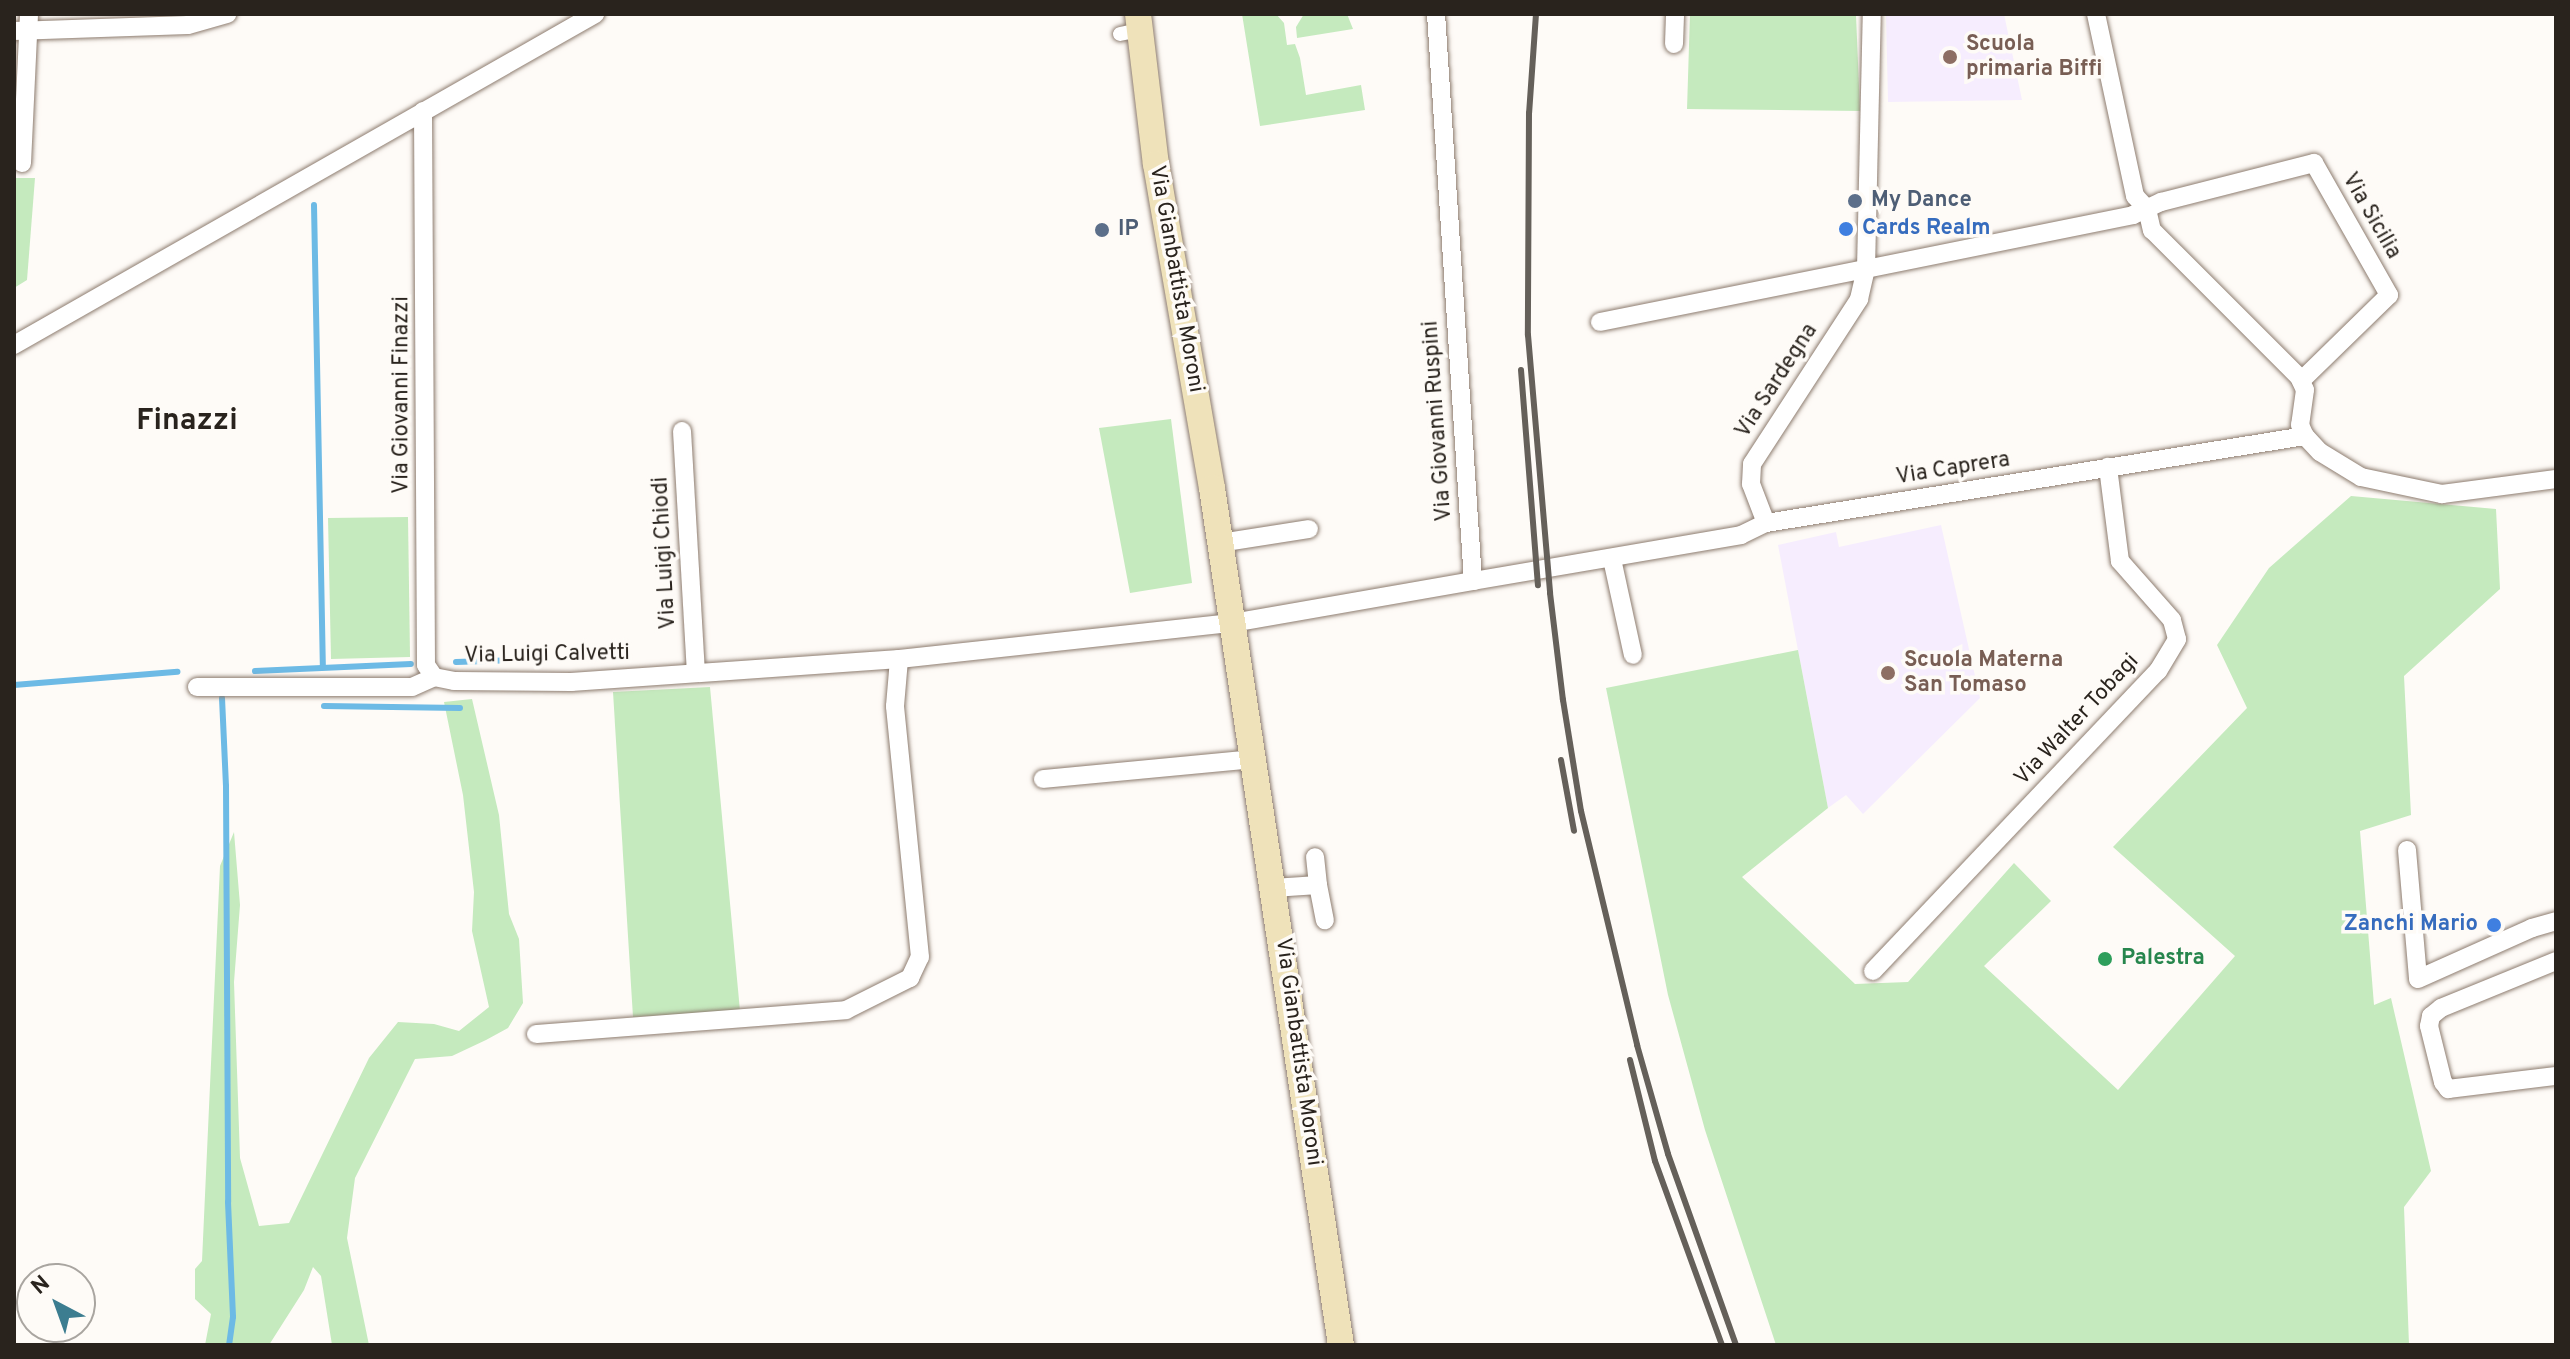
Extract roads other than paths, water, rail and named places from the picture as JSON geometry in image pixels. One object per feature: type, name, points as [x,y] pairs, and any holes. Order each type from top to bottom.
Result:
[{"type":"main road","name":"Via Gianbattista Moroni","points":[[1135,22],[1220,543],[1341,1345]]},
{"type":"street","points":[[22,163],[24,25],[188,25],[227,14]]},
{"type":"street","points":[[14,345],[595,14]]},
{"type":"street","name":"Via Giovanni Ruspini","points":[[1436,14],[1473,581]]},
{"type":"street","points":[[1674,44],[1675,14]]},
{"type":"street","name":"Via Sardegna","points":[[1766,523],[1751,484],[1752,464],[1859,299],[1866,269],[1872,14]]},
{"type":"street","points":[[2096,14],[2135,196],[2147,209],[2152,230],[2301,381],[2305,399],[2300,425],[2305,436],[2338,466],[2361,477],[2442,494],[2512,488],[2556,479]]},
{"type":"street","name":"Via Giovanni Finazzi","points":[[423,111],[426,665],[434,677]]},
{"type":"street","name":"Via Sicilia","points":[[2147,209],[2161,202],[2314,163],[2389,295],[2301,381]]},
{"type":"street","points":[[1600,322],[2147,209]]},
{"type":"street","name":"Via Luigi Chiodi","points":[[682,431],[696,673]]},
{"type":"street","name":"Via Caprera","points":[[1473,581],[1741,535],[1766,523],[2305,436]]},
{"type":"street","name":"Via Walter Tobagi","points":[[1873,971],[2158,671],[2177,639],[2172,620],[2120,561],[2108,467]]},
{"type":"street","points":[[1220,543],[1309,529]]},
{"type":"street","points":[[1612,559],[1633,655]]},
{"type":"street","points":[[1232,623],[1473,581]]},
{"type":"street","name":"Via Luigi Calvetti","points":[[197,687],[216,690],[412,687],[434,677],[454,681],[571,682],[899,659],[1232,623]]},
{"type":"street","points":[[536,1034],[846,1010],[910,978],[920,957],[895,706],[899,659]]},
{"type":"street","points":[[1043,779],[1253,759]]},
{"type":"street","points":[[2407,850],[2418,979],[2532,928],[2556,921]]},
{"type":"street","points":[[1315,857],[1325,920]]},
{"type":"street","points":[[1273,888],[1318,885]]},
{"type":"street","points":[[2556,961],[2436,1011],[2429,1026],[2443,1082],[2448,1089],[2556,1076]]},
{"type":"waterway","points":[[314,205],[323,667]]},
{"type":"waterway","points":[[456,662],[516,660]]},
{"type":"waterway","points":[[255,671],[411,664]]},
{"type":"waterway","points":[[14,685],[177,672]]},
{"type":"waterway","points":[[222,698],[226,786],[228,1202],[233,1317],[229,1345]]},
{"type":"waterway","points":[[324,706],[460,708]]},
{"type":"railway","points":[[1536,14],[1529,113],[1528,335],[1550,593],[1563,700],[1581,811],[1637,1045],[1668,1154],[1736,1345]]},
{"type":"railway","points":[[1521,370],[1538,585]]},
{"type":"railway","points":[[1561,760],[1574,831]]},
{"type":"railway","points":[[1630,1060],[1655,1161],[1722,1345]]},
{"type":"place","name":"Scuola primaria Biffi","points":[[1950,57]]},
{"type":"place","name":"My Dance","points":[[1855,201]]},
{"type":"place","name":"Cards Realm","points":[[1846,229]]},
{"type":"place","name":"IP","points":[[1102,230]]},
{"type":"place","name":"Scuola Materna San Tomaso","points":[[1888,673]]},
{"type":"place","name":"Zanchi Mario","points":[[2494,925]]},
{"type":"place","name":"Palestra","points":[[2105,959]]},
{"type":"district","name":"Finazzi","points":[[187,422]]}]
